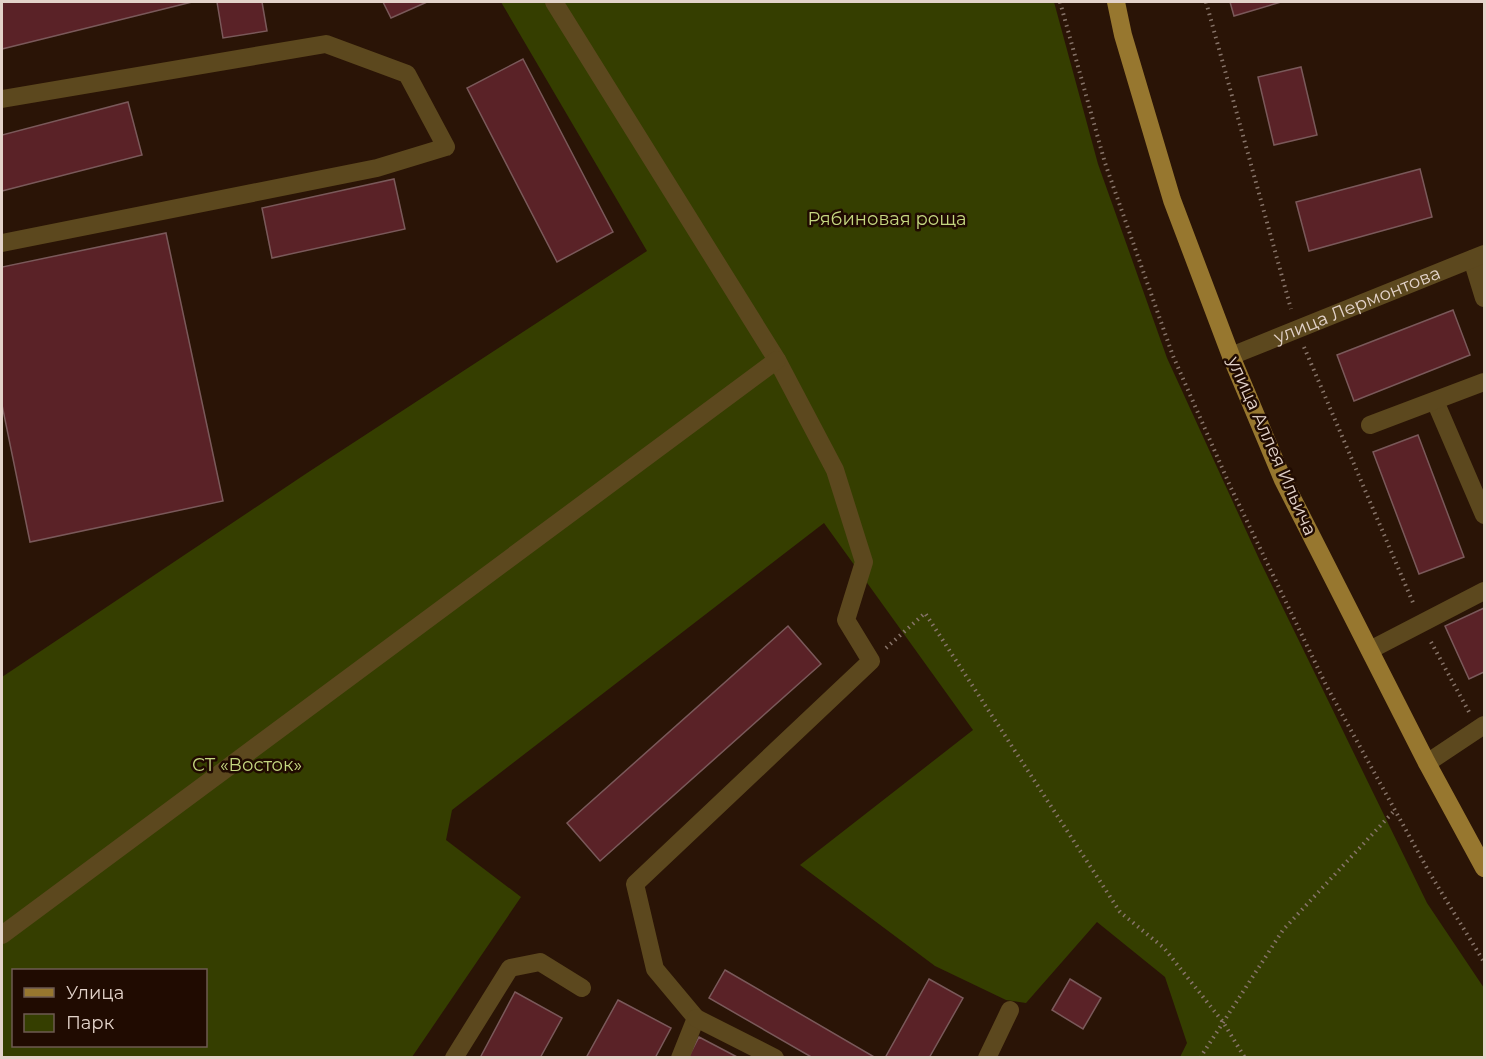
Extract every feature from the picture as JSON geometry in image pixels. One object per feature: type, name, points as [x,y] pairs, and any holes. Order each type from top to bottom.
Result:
[{"type":"main road","name":"улица Аллея Ильича","points":[[1116,2],[1123,35],[1172,200],[1231,356],[1283,480],[1427,763],[1485,868]]},
{"type":"street","points":[[554,2],[777,360],[835,471],[864,562],[846,620],[871,662],[634,884],[655,969],[696,1018],[776,1058]]},
{"type":"street","points":[[2,99],[326,44],[407,74],[446,147],[376,168],[2,243]]},
{"type":"street","points":[[1478,256],[1485,298]]},
{"type":"street","name":"улица Лермонтова","points":[[1231,356],[1478,256]]},
{"type":"street","points":[[2,935],[777,360]]},
{"type":"street","points":[[1370,425],[1485,382]]},
{"type":"street","points":[[1436,401],[1485,515]]},
{"type":"street","points":[[1370,650],[1485,591]]},
{"type":"street","points":[[1427,763],[1481,727]]},
{"type":"street","points":[[454,1058],[510,968],[540,962],[582,988]]},
{"type":"street","points":[[987,1058],[1010,1010]]},
{"type":"street","points":[[680,1058],[696,1018]]},
{"type":"path","points":[[1060,2],[1105,163],[1173,356],[1231,488],[1321,675],[1429,872],[1485,962]]},
{"type":"path","points":[[1206,2],[1297,330],[1422,623],[1481,727]]},
{"type":"path","points":[[871,662],[925,613],[1120,912],[1164,948],[1223,1022],[1245,1058]]},
{"type":"path","points":[[1200,1058],[1282,930],[1395,810]]},
{"type":"green space","points":[[501,2],[1054,2],[1098,164],[1167,358],[1260,561],[1427,903],[1484,988],[1484,1057],[1180,1057],[1187,1043],[1165,977],[1097,922],[1026,1003],[1006,1000],[935,966],[800,865],[973,730],[824,523],[452,810],[446,840],[521,897],[412,1057],[2,1058],[2,677],[307,473],[647,251]]},
{"type":"building","points":[[2,2],[192,2],[2,49]]},
{"type":"building","points":[[217,2],[262,2],[267,31],[223,38]]},
{"type":"building","points":[[383,2],[427,2],[391,18]]},
{"type":"building","points":[[1230,2],[1281,2],[1234,16]]},
{"type":"building","points":[[523,59],[613,232],[557,262],[467,88]]},
{"type":"building","points":[[1301,67],[1317,135],[1274,145],[1258,77]]},
{"type":"building","points":[[128,102],[142,155],[2,191],[2,135]]},
{"type":"building","points":[[1420,169],[1432,217],[1309,251],[1296,202]]},
{"type":"building","points":[[394,179],[405,229],[272,258],[262,208]]},
{"type":"building","points":[[166,233],[223,501],[30,542],[2,405],[2,267]]},
{"type":"building","points":[[1453,310],[1470,355],[1354,401],[1337,355]]},
{"type":"building","points":[[1418,435],[1464,557],[1419,574],[1373,452]]},
{"type":"building","points":[[1484,608],[1484,672],[1469,679],[1445,626]]},
{"type":"building","points":[[788,626],[821,664],[600,861],[567,823]]},
{"type":"building","points":[[725,970],[876,1058],[813,1058],[709,998]]},
{"type":"building","points":[[929,979],[963,998],[929,1058],[885,1058]]},
{"type":"building","points":[[1070,979],[1101,998],[1083,1029],[1052,1010]]},
{"type":"building","points":[[515,992],[562,1018],[540,1058],[480,1058]]},
{"type":"building","points":[[618,1000],[671,1028],[655,1058],[586,1058]]},
{"type":"building","points":[[699,1037],[739,1058],[688,1058]]},
{"type":"park label","name":"Рябиновая роща","points":[[887,219]]},
{"type":"park label","name":"СТ «Восток»","points":[[247,765]]}]
